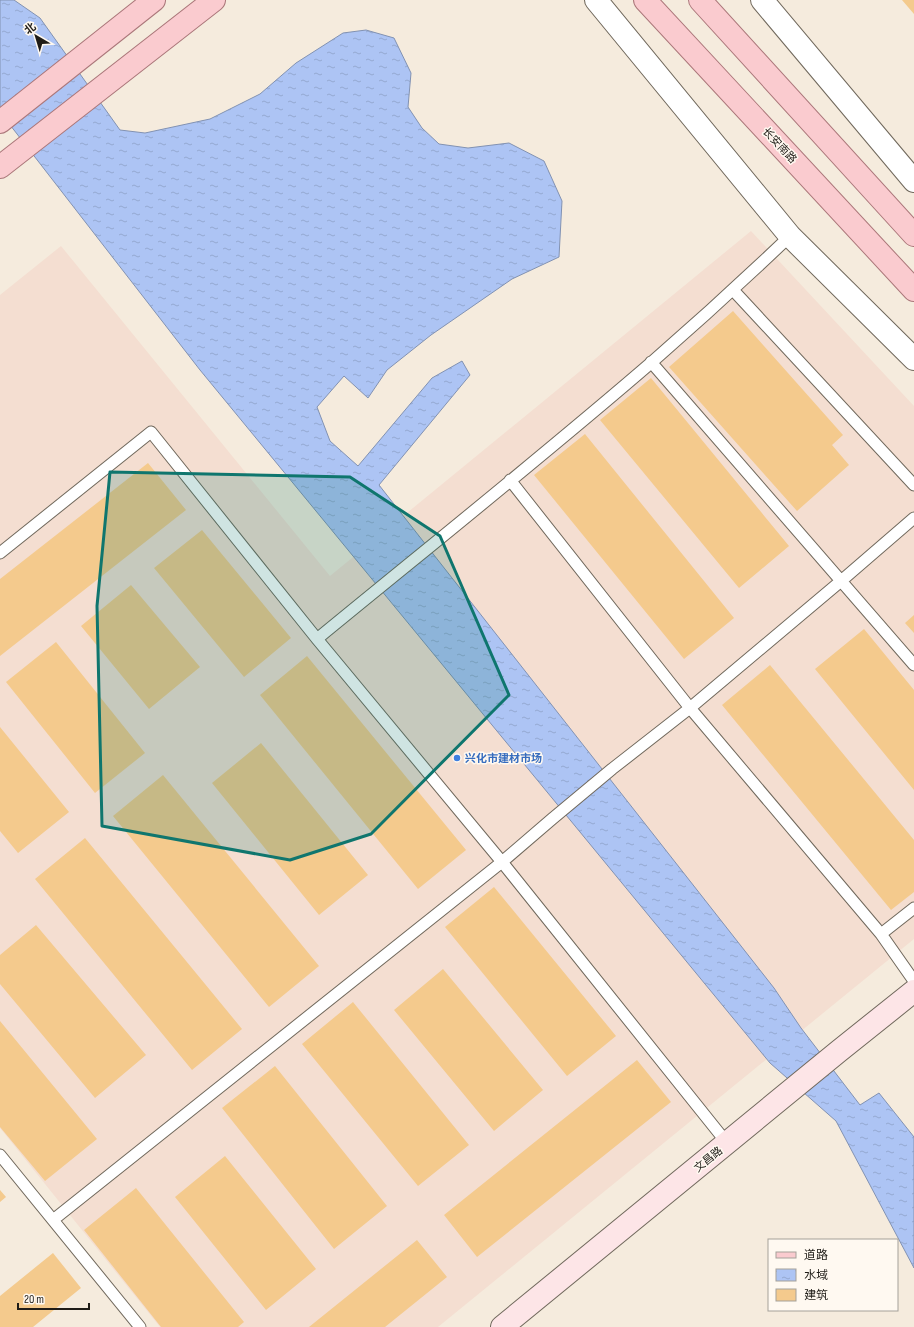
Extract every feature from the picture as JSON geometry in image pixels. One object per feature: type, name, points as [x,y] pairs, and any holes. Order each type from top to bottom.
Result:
[{"type":"main road","points":[[0,122],[154,0]]},
{"type":"main road","points":[[4,164],[214,0]]},
{"type":"main road","name":"长安南路","points":[[645,0],[914,290]]},
{"type":"main road","points":[[700,0],[914,235]]},
{"type":"street","points":[[596,0],[790,236],[914,359]]},
{"type":"street","points":[[762,0],[914,181]]},
{"type":"street","name":"文昌路","points":[[502,1327],[914,991]]},
{"type":"lane","points":[[318,639],[651,362],[733,290],[790,236]]},
{"type":"lane","points":[[733,290],[914,485]]},
{"type":"lane","points":[[651,362],[914,666]]},
{"type":"lane","points":[[0,553],[151,432],[318,639],[502,862],[727,1143]]},
{"type":"lane","points":[[510,480],[690,708],[881,934],[914,981]]},
{"type":"lane","points":[[53,1220],[502,862],[552,818],[690,708],[914,518]]},
{"type":"lane","points":[[881,934],[914,908]]},
{"type":"lane","points":[[0,1156],[140,1327]]},
{"type":"highlighted area","points":[[110,472],[350,477],[440,536],[509,695],[371,834],[290,860],[102,826],[97,606]]},
{"type":"shaded area","name":"兴化市建材市场","points":[[751,231],[914,406],[914,939],[438,1327],[160,1327],[0,1128],[0,295],[61,246],[330,576]]},
{"type":"water","points":[[0,0],[14,0],[40,18],[120,130],[145,133],[210,119],[260,94],[296,63],[343,33],[366,30],[394,38],[411,73],[408,107],[422,128],[439,144],[468,148],[509,143],[544,161],[562,201],[559,257],[512,279],[431,335],[387,370],[368,398],[344,376],[317,407],[330,441],[358,466],[432,378],[462,361],[470,375],[379,485],[774,988],[801,1028],[860,1105],[879,1093],[914,1137],[914,1268],[836,1121],[770,1063],[200,370],[0,112]]},
{"type":"building","points":[[902,0],[914,0],[914,14]]},
{"type":"building","points":[[733,311],[843,435],[832,445],[849,465],[797,511],[669,367]]},
{"type":"building","points":[[651,378],[789,546],[739,588],[600,420]]},
{"type":"building","points":[[585,434],[734,618],[684,659],[534,475]]},
{"type":"building","points":[[148,463],[186,510],[0,656],[0,579]]},
{"type":"building","points":[[202,530],[291,638],[244,677],[154,568]]},
{"type":"building","points":[[131,585],[200,667],[149,709],[81,626]]},
{"type":"building","points":[[914,615],[914,633],[905,623]]},
{"type":"building","points":[[864,629],[914,690],[914,790],[815,669]]},
{"type":"building","points":[[56,642],[145,753],[95,793],[6,682]]},
{"type":"building","points":[[307,656],[466,850],[418,889],[260,695]]},
{"type":"building","points":[[770,665],[914,840],[914,892],[891,910],[722,705]]},
{"type":"building","points":[[0,727],[69,812],[18,853],[0,831]]},
{"type":"building","points":[[261,743],[368,875],[319,915],[212,783]]},
{"type":"building","points":[[163,775],[319,966],[269,1007],[113,816]]},
{"type":"building","points":[[85,838],[242,1029],[192,1070],[35,879]]},
{"type":"building","points":[[494,887],[616,1036],[567,1076],[445,927]]},
{"type":"building","points":[[36,925],[146,1055],[95,1098],[0,984],[0,955]]},
{"type":"building","points":[[443,969],[543,1090],[494,1131],[394,1010]]},
{"type":"building","points":[[353,1002],[469,1145],[418,1186],[302,1044]]},
{"type":"building","points":[[0,1021],[97,1139],[45,1181],[0,1127]]},
{"type":"building","points":[[637,1060],[671,1102],[477,1257],[444,1215]]},
{"type":"building","points":[[275,1066],[387,1206],[334,1249],[222,1108]]},
{"type":"building","points":[[225,1156],[316,1269],[266,1310],[175,1197]]},
{"type":"building","points":[[136,1188],[244,1322],[238,1327],[161,1327],[84,1230]]},
{"type":"building","points":[[0,1190],[6,1197],[0,1202]]},
{"type":"building","points":[[417,1240],[447,1277],[385,1327],[309,1327]]},
{"type":"building","points":[[53,1253],[81,1288],[33,1327],[0,1327],[0,1296]]},
{"type":"place","name":"兴化市建材市场","points":[[457,758]]}]
